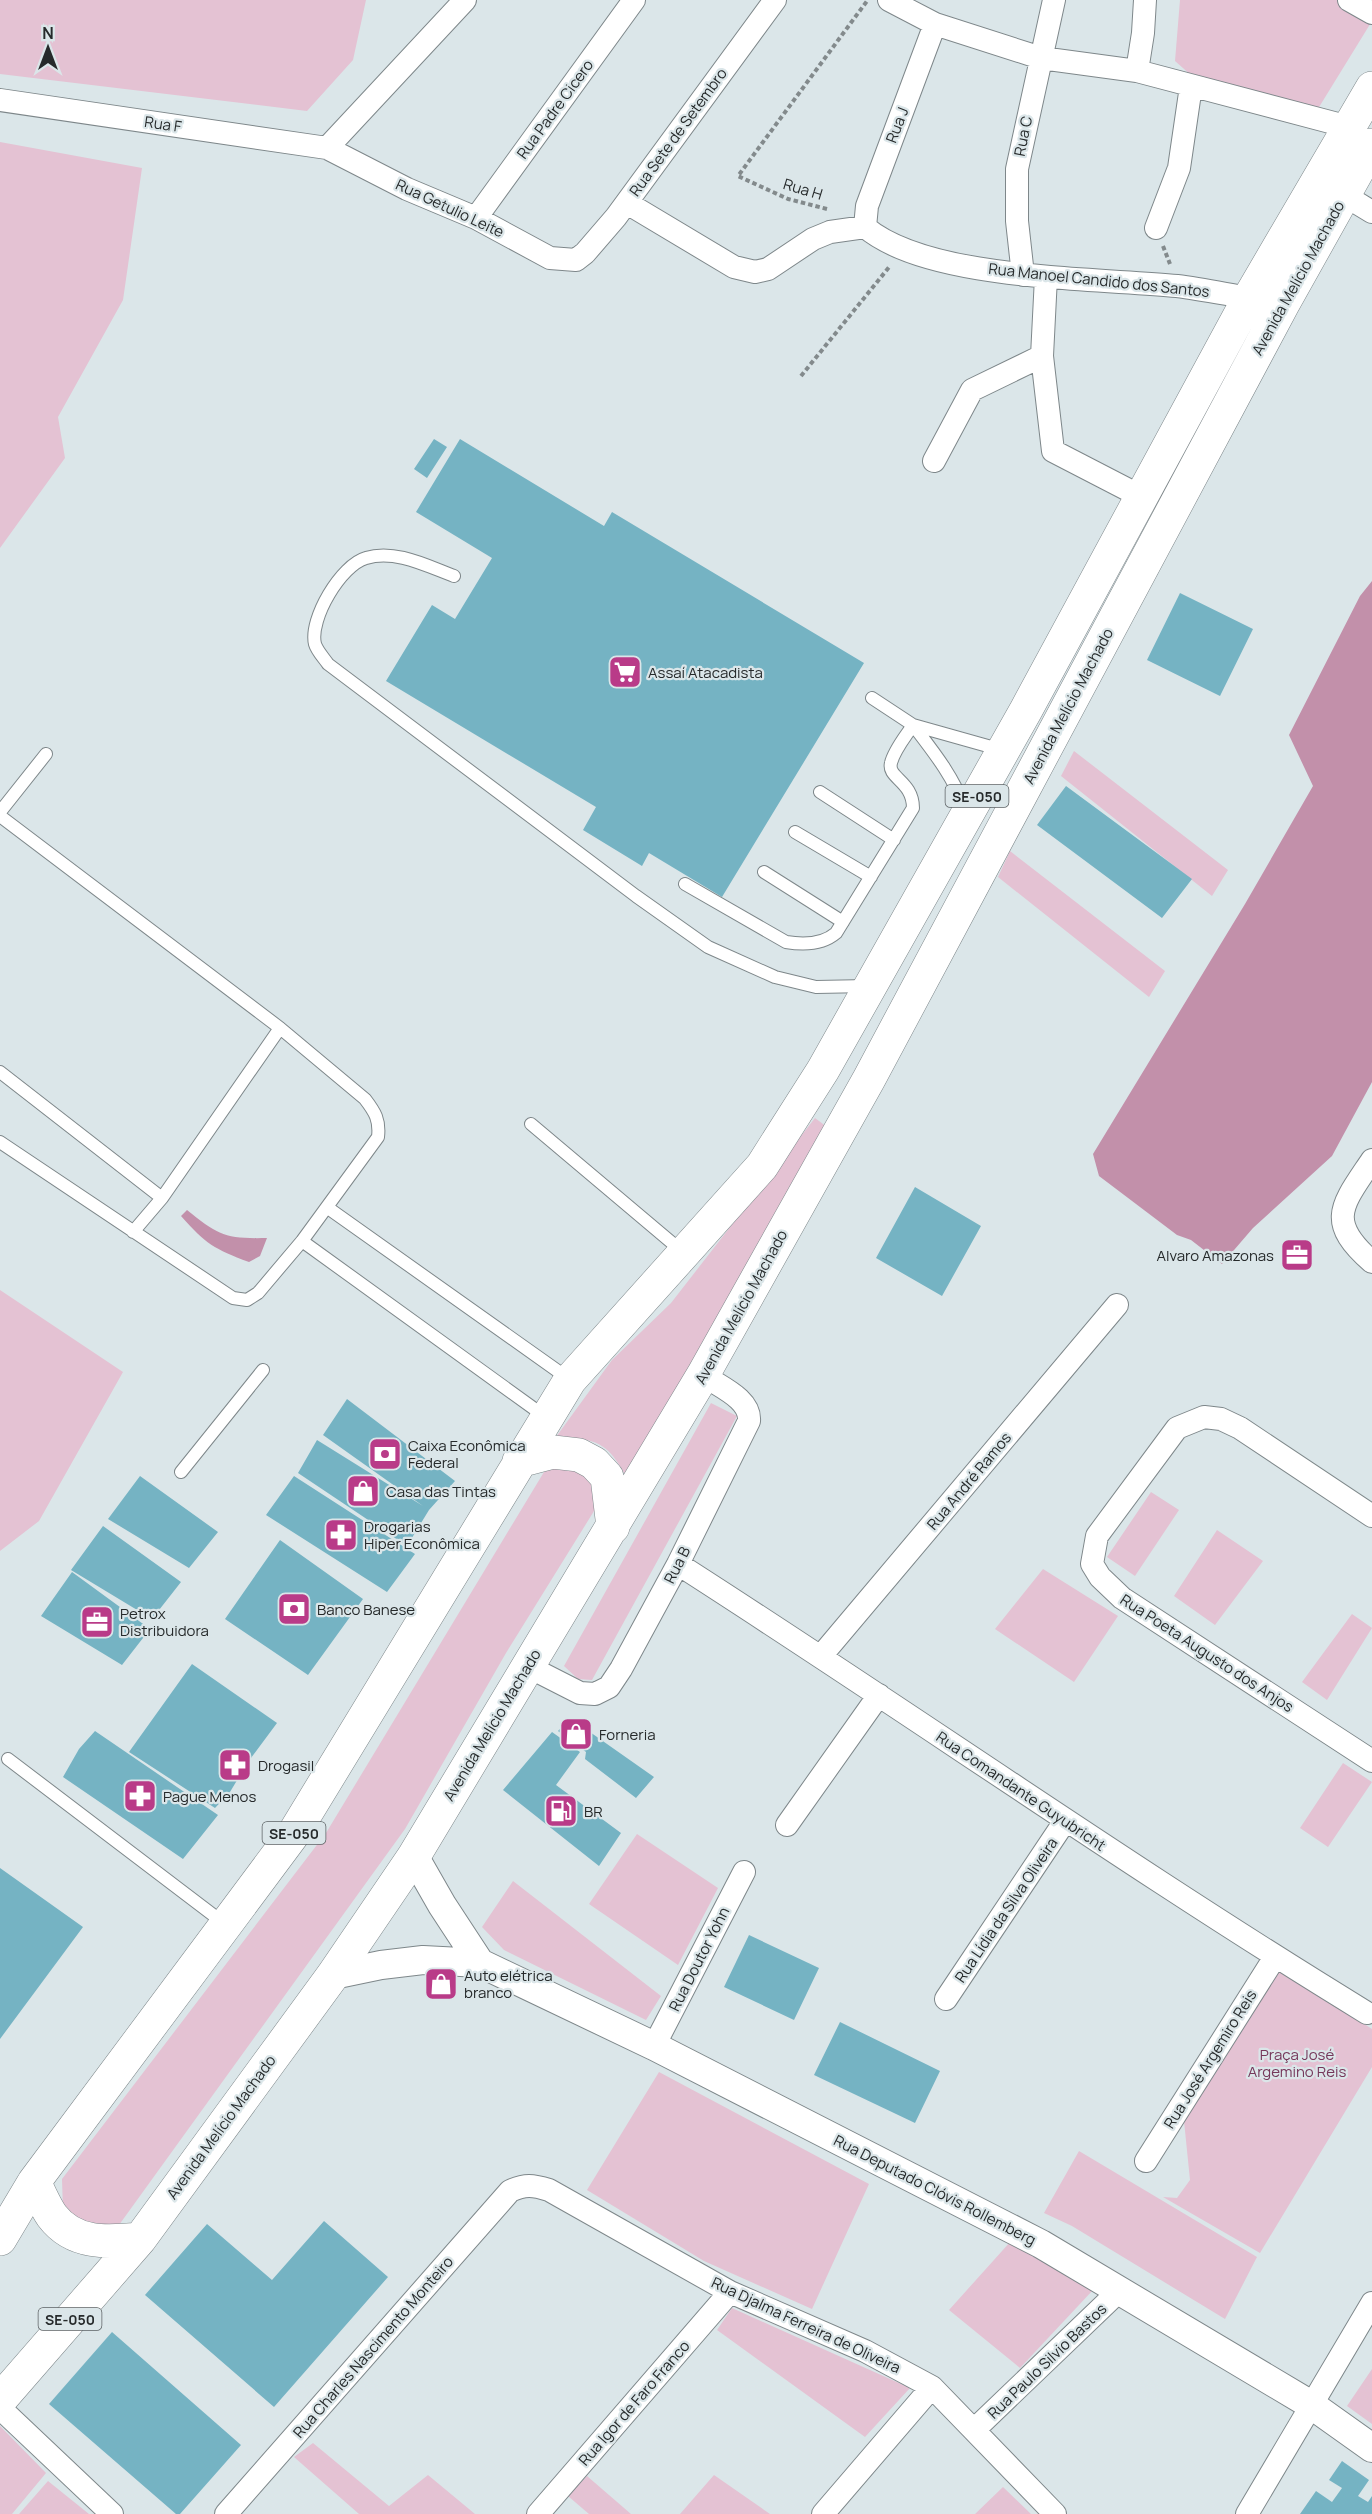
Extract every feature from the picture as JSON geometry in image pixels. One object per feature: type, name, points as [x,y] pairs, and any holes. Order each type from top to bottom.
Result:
[{"type":"main road","name":"Avenida Melício Machado","points":[[0,2400],[140,2239],[333,1975],[414,1856],[527,1666],[614,1527],[704,1375],[869,1079],[1283,304],[1344,195],[1372,88]]},
{"type":"main road","name":"Avenida Melício Machado","points":[[0,2239],[34,2182],[294,1833],[570,1380],[762,1166],[823,1070],[1004,750],[1249,298],[1361,136]]},
{"type":"main road","points":[[519,1461],[553,1452],[579,1455],[594,1463],[607,1477],[614,1527]]},
{"type":"main road","points":[[34,2182],[52,2216],[72,2235],[102,2242],[140,2239]]},
{"type":"street","points":[[327,148],[465,0]]},
{"type":"street","name":"Rua Padre Cicero","points":[[476,218],[634,0]]},
{"type":"street","name":"Rua Sete de Setembro","points":[[576,260],[585,254],[627,203],[775,0]]},
{"type":"street","points":[[889,0],[935,24],[1041,58],[1137,71],[1361,136]]},
{"type":"street","name":"Rua C","points":[[1023,275],[1017,221],[1017,169],[1054,0]]},
{"type":"street","points":[[1137,71],[1145,0]]},
{"type":"street","points":[[1349,0],[1372,13]]},
{"type":"street","name":"Rua J","points":[[864,223],[935,24]]},
{"type":"street","points":[[1156,228],[1179,168],[1191,86]]},
{"type":"street","name":"Rua F","points":[[0,100],[327,148]]},
{"type":"street","name":"Rua Getulio Leite","points":[[327,148],[407,189],[476,218],[550,258],[576,260]]},
{"type":"street","points":[[1344,195],[1372,212]]},
{"type":"street","points":[[627,203],[734,267],[755,272],[768,268],[813,239],[864,223]]},
{"type":"street","name":"Rua Manoel Candido dos Santos","points":[[864,223],[876,237],[904,249],[943,261],[1023,275],[1178,286],[1249,298]]},
{"type":"street","points":[[1046,277],[1042,356],[1053,451],[1142,497]]},
{"type":"street","points":[[934,461],[972,390],[1042,356]]},
{"type":"street","points":[[1372,1160],[1348,1197],[1342,1215],[1344,1231],[1372,1262]]},
{"type":"street","name":"Rua André Ramos","points":[[821,1656],[1117,1305]]},
{"type":"street","name":"Rua B","points":[[527,1666],[580,1693],[595,1694],[609,1687],[621,1669],[678,1564],[749,1422],[750,1413],[746,1404],[704,1375]]},
{"type":"street","name":"Rua Poeta Augusto dos Anjos","points":[[1372,1516],[1240,1428],[1221,1419],[1204,1417],[1177,1428],[1097,1536],[1092,1564],[1100,1577],[1122,1598],[1372,1761]]},
{"type":"street","name":"Rua Comandante Guyubricht","points":[[678,1564],[821,1656],[1065,1821],[1275,1957],[1367,2013]]},
{"type":"street","points":[[787,1825],[879,1695]]},
{"type":"street","name":"Rua Lídia da Silva Oliveira","points":[[946,1998],[1065,1821]]},
{"type":"street","points":[[414,1856],[442,1905],[480,1962]]},
{"type":"street","name":"Rua Doutor Yohn","points":[[654,2046],[744,1872]]},
{"type":"street","name":"Rua José Argemiro Reis","points":[[1146,2161],[1275,1957]]},
{"type":"street","name":"Rua Deputado Clóvis Rollemberg","points":[[333,1975],[381,1965],[423,1960],[480,1962],[654,2046],[1041,2244],[1313,2406],[1372,2448]]},
{"type":"street","name":"Rua Djalma Ferreira de Oliveira","points":[[523,2185],[533,2185],[549,2190],[730,2292],[865,2351],[932,2387],[1055,2514]]},
{"type":"street","name":"Rua Charles Nascimento Monteiro","points":[[226,2514],[510,2191],[523,2185]]},
{"type":"street","name":"Rua Paulo Silvio Bastos","points":[[974,2430],[1119,2291]]},
{"type":"street","name":"Rua Igor de Faro Franco","points":[[538,2514],[730,2292]]},
{"type":"street","points":[[1248,2514],[1372,2303]]},
{"type":"street","points":[[823,2514],[932,2387]]},
{"type":"street","points":[[0,2408],[112,2514]]},
{"type":"lane","points":[[454,576],[395,555],[364,558],[341,575],[318,615],[315,644],[327,664],[636,896],[708,947],[775,977],[816,987],[870,986]]},
{"type":"lane","points":[[872,698],[913,725],[1004,750]]},
{"type":"lane","points":[[913,725],[937,756],[960,794],[967,815]]},
{"type":"lane","points":[[685,884],[786,942],[802,945],[830,938],[843,922],[913,808],[913,798],[908,786],[893,775],[890,764],[913,725]]},
{"type":"lane","points":[[0,1142],[233,1298],[247,1300],[258,1293],[302,1241],[378,1137],[379,1124],[375,1113],[365,1099],[280,1028],[0,814],[46,754]]},
{"type":"lane","points":[[820,792],[894,840]]},
{"type":"lane","points":[[795,832],[871,877]]},
{"type":"lane","points":[[764,872],[843,922]]},
{"type":"lane","points":[[133,1232],[162,1198],[280,1028]]},
{"type":"lane","points":[[0,1072],[162,1198]]},
{"type":"lane","points":[[531,1124],[685,1254]]},
{"type":"lane","points":[[327,1208],[570,1380]]},
{"type":"lane","points":[[302,1241],[547,1418]]},
{"type":"lane","points":[[181,1472],[262,1370]]},
{"type":"lane","points":[[8,1759],[226,1925]]},
{"type":"path","name":"Rua H","points":[[864,223],[788,200],[738,176],[868,0]]},
{"type":"path","points":[[1156,228],[1178,286]]},
{"type":"path","points":[[801,376],[904,249]]},
{"type":"green space","points":[[0,0],[366,0],[353,60],[307,111],[0,74]]},
{"type":"green space","points":[[1180,0],[1338,0],[1372,21],[1316,112],[1192,76],[1175,61]]},
{"type":"green space","points":[[0,142],[142,168],[123,300],[58,417],[65,458],[0,548]]},
{"type":"green space","points":[[1074,751],[1228,870],[1212,896],[1061,776]]},
{"type":"green space","points":[[1010,851],[1165,971],[1149,997],[998,877]]},
{"type":"green space","points":[[815,1118],[827,1127],[632,1486],[617,1461],[603,1447],[585,1440],[556,1437],[612,1360],[671,1303]]},
{"type":"green space","points":[[0,1290],[123,1372],[39,1521],[0,1551]]},
{"type":"green space","points":[[711,1403],[737,1416],[592,1680],[578,1679],[564,1666]]},
{"type":"green space","points":[[561,1463],[588,1471],[599,1503],[506,1653],[405,1829],[119,2225],[86,2225],[63,2210],[62,2179],[326,1833],[544,1472]]},
{"type":"green space","points":[[1151,1492],[1179,1510],[1135,1576],[1107,1557]]},
{"type":"green space","points":[[1217,1530],[1263,1561],[1215,1625],[1174,1596]]},
{"type":"green space","points":[[1043,1569],[1118,1616],[1074,1682],[995,1629]]},
{"type":"green space","points":[[1352,1614],[1372,1628],[1327,1700],[1302,1682]]},
{"type":"green space","points":[[1343,1763],[1372,1782],[1328,1847],[1300,1828]]},
{"type":"green space","points":[[637,1834],[718,1888],[678,1965],[589,1904]]},
{"type":"green space","points":[[513,1881],[661,1996],[646,2020],[504,1950],[482,1927]]},
{"type":"green space","name":"Praça José Argemino Reis","points":[[1277,1967],[1372,2029],[1372,2067],[1260,2253],[1163,2197],[1177,2198],[1190,2180],[1184,2121]]},
{"type":"green space","points":[[659,2072],[869,2184],[812,2309],[704,2261],[587,2190]]},
{"type":"green space","points":[[1079,2151],[1257,2257],[1225,2319],[1072,2226],[1044,2213]]},
{"type":"green space","points":[[1011,2241],[1093,2290],[1020,2368],[949,2310]]},
{"type":"green space","points":[[732,2308],[910,2388],[865,2437],[717,2330]]},
{"type":"green space","points":[[1372,2369],[1372,2424],[1347,2406]]},
{"type":"green space","points":[[0,2426],[46,2473],[12,2514],[0,2514]]},
{"type":"green space","points":[[313,2443],[389,2506],[428,2475],[475,2514],[359,2514],[294,2457]]},
{"type":"green space","points":[[714,2475],[770,2514],[680,2514]]},
{"type":"green space","points":[[587,2476],[631,2514],[589,2514],[568,2496]]},
{"type":"green space","points":[[48,2481],[89,2514],[19,2514]]},
{"type":"green space","points":[[1003,2487],[1031,2514],[975,2514]]},
{"type":"shaded area","points":[[1372,581],[1372,1082],[1332,1156],[1253,1228],[1222,1264],[1191,1240],[1177,1235],[1099,1176],[1093,1154],[1245,904],[1313,786],[1289,735],[1360,596]]},
{"type":"shaded area","points":[[187,1210],[223,1234],[241,1238],[267,1238],[260,1256],[249,1262],[211,1245],[181,1216]]},
{"type":"building","points":[[434,439],[447,447],[427,478],[414,469]]},
{"type":"building","name":"Assaí Atacadista","points":[[460,439],[604,526],[612,512],[864,663],[722,897],[649,853],[642,866],[583,830],[596,807],[386,681],[432,605],[455,619],[492,558],[416,512]]},
{"type":"building","points":[[1180,593],[1253,629],[1220,696],[1147,660]]},
{"type":"building","points":[[1066,786],[1192,879],[1162,918],[1037,825]]},
{"type":"building","points":[[915,1187],[981,1226],[942,1296],[876,1258]]},
{"type":"building","points":[[347,1399],[455,1481],[429,1510],[407,1546],[298,1473],[317,1440],[423,1506],[323,1435]]},
{"type":"building","points":[[140,1476],[218,1532],[189,1568],[108,1519]]},
{"type":"building","name":"Drogarias Hiper Econômica","points":[[294,1476],[415,1554],[387,1592],[266,1515]]},
{"type":"building","points":[[103,1526],[181,1582],[152,1619],[71,1570]]},
{"type":"building","name":"Banco Banese","points":[[280,1540],[363,1599],[308,1675],[225,1619]]},
{"type":"building","name":"Petrox Distribuidora","points":[[72,1572],[150,1629],[122,1665],[41,1616]]},
{"type":"building","points":[[192,1664],[277,1723],[248,1762],[230,1792],[215,1808],[129,1752]]},
{"type":"building","points":[[570,1718],[654,1777],[636,1798],[585,1759],[586,1752],[558,1731]]},
{"type":"building","name":"Pague Menos","points":[[95,1731],[218,1815],[183,1859],[63,1777],[79,1749]]},
{"type":"building","name":"BR","points":[[552,1732],[580,1752],[556,1785],[621,1833],[599,1866],[503,1790]]},
{"type":"building","points":[[0,1868],[83,1927],[0,2039]]},
{"type":"building","points":[[749,1935],[819,1968],[794,2020],[724,1987]]},
{"type":"building","points":[[840,2022],[940,2071],[915,2123],[814,2075]]},
{"type":"building","points":[[324,2221],[388,2277],[274,2407],[145,2295],[207,2224],[272,2280]]},
{"type":"building","points":[[112,2332],[241,2445],[180,2514],[176,2514],[49,2404]]},
{"type":"building","points":[[1342,2461],[1369,2480],[1358,2496],[1368,2502],[1372,2496],[1372,2514],[1300,2514],[1316,2491],[1332,2502],[1342,2488],[1329,2480]]},
{"type":"place","name":"Assaí Atacadista","points":[[625,672]]},
{"type":"place","name":"Alvaro Amazonas","points":[[1297,1255]]},
{"type":"place","name":"Caixa Econômica Federal","points":[[385,1454]]},
{"type":"place","name":"Casa das Tintas","points":[[363,1491]]},
{"type":"place","name":"Drogarias Hiper Econômica","points":[[341,1535]]},
{"type":"place","name":"Banco Banese","points":[[294,1609]]},
{"type":"place","name":"Petrox Distribuidora","points":[[97,1622]]},
{"type":"place","name":"Forneria","points":[[576,1734]]},
{"type":"place","name":"Drogasil","points":[[235,1765]]},
{"type":"place","name":"Pague Menos","points":[[140,1796]]},
{"type":"place","name":"BR","points":[[561,1811]]},
{"type":"place","name":"Auto elétrica branco","points":[[441,1984]]}]
